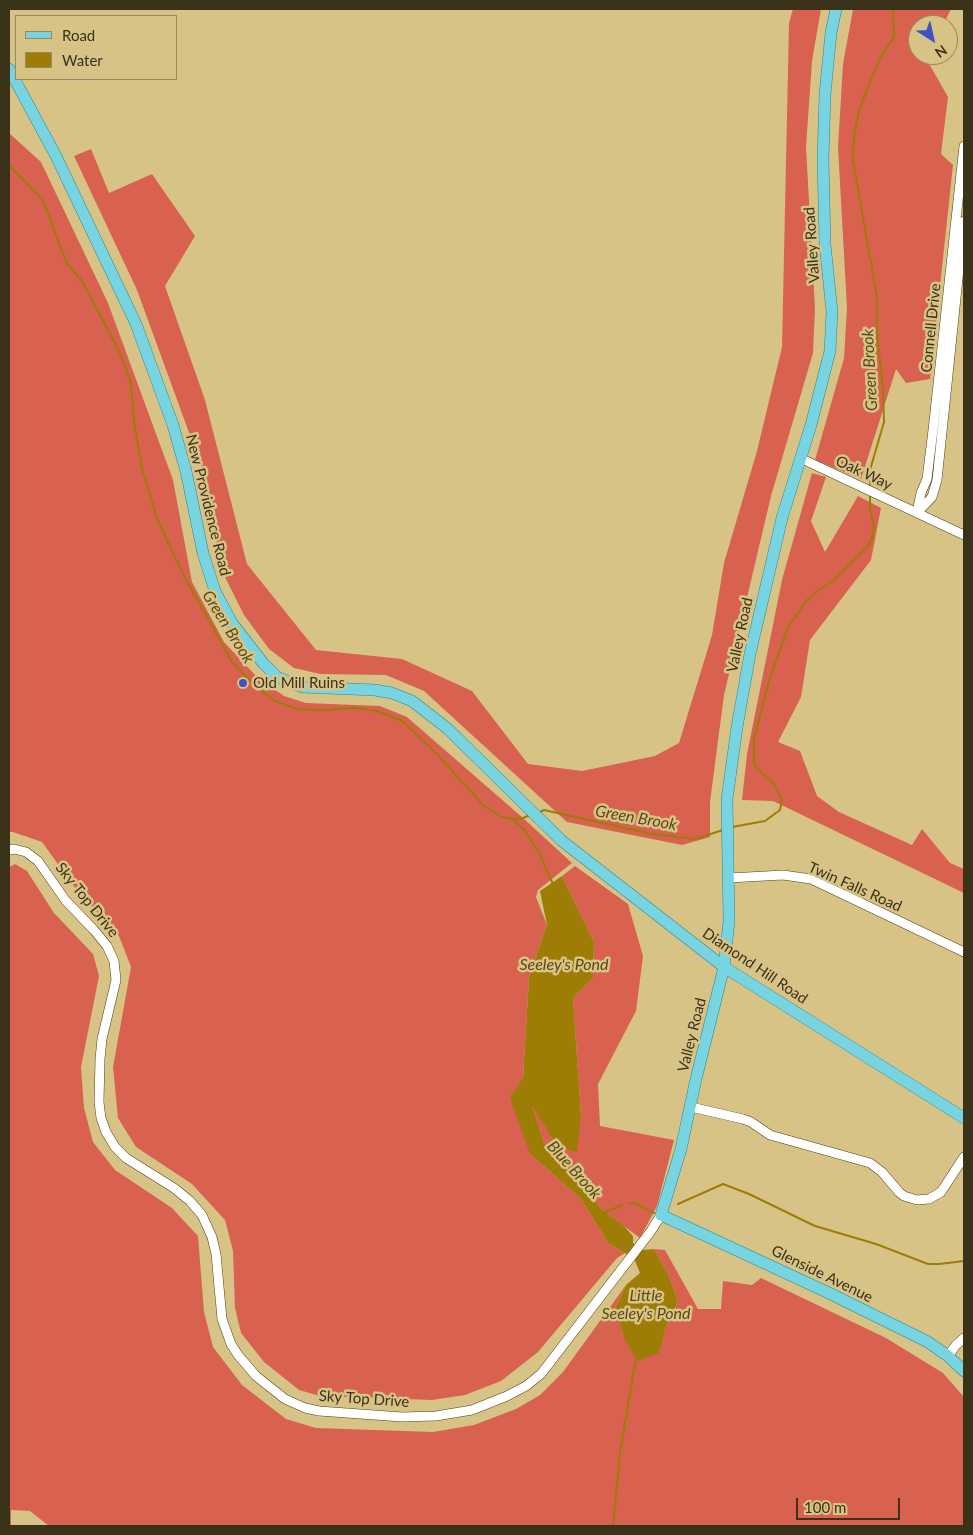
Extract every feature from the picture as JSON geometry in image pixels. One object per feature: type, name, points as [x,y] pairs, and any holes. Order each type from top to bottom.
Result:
[{"type":"main road","name":"Valley Road","points":[[661,1215],[681,1148],[724,967],[729,921],[726,800],[750,654],[782,518],[827,367],[831,336],[831,295],[826,244],[823,159],[825,94],[831,33],[836,9]]},
{"type":"main road","name":"New Providence Road","points":[[9,69],[56,156],[136,324],[173,426],[186,471],[209,575],[218,599],[232,623],[269,669],[294,685],[310,688],[375,690],[392,693],[412,701],[448,729],[542,822]]},
{"type":"main road","name":"Diamond Hill Road","points":[[542,822],[576,853],[724,967],[964,1118]]},
{"type":"main road","name":"Glenside Avenue","points":[[661,1215],[830,1293],[928,1342],[948,1356],[964,1371]]},
{"type":"street","name":"Connell Drive","points":[[918,512],[927,480],[964,146]]},
{"type":"street","name":"Connell Drive","points":[[918,512],[932,497],[938,480],[964,222]]},
{"type":"street","name":"Oak Way","points":[[800,458],[918,512]]},
{"type":"street","points":[[918,512],[964,535]]},
{"type":"street","name":"Sky Top Drive","points":[[9,850],[14,849],[26,852],[38,861],[66,901],[107,946],[114,961],[116,980],[102,1039],[100,1059],[99,1102],[101,1118],[106,1132],[126,1158],[174,1188],[190,1201],[202,1215],[212,1237],[216,1254],[222,1319],[231,1344],[256,1376],[285,1399],[305,1408],[319,1411],[402,1417],[457,1414],[491,1403],[526,1386],[541,1374],[630,1258]]},
{"type":"street","name":"Twin Falls Road","points":[[729,878],[783,876],[811,879],[964,952]]},
{"type":"street","points":[[691,1107],[743,1119],[770,1135],[870,1163],[882,1172],[899,1192],[911,1199],[929,1198],[940,1192],[964,1157]]},
{"type":"street","name":"Valley Road","points":[[630,1258],[661,1215]]},
{"type":"street","points":[[948,1356],[964,1338]]},
{"type":"shaded area","points":[[793,9],[821,9],[812,61],[806,147],[815,309],[813,353],[771,496],[724,695],[710,802],[710,837],[682,845],[567,822],[424,691],[386,675],[320,674],[294,668],[269,649],[244,615],[222,571],[203,471],[137,290],[74,156],[91,149],[109,193],[152,174],[195,236],[165,286],[205,400],[247,564],[316,650],[402,659],[472,691],[528,764],[582,771],[655,756],[679,743],[712,635],[724,563],[757,451],[782,347],[789,23]]},
{"type":"shaded area","points":[[853,9],[951,9],[948,15],[908,15],[908,65],[930,65],[948,97],[941,154],[953,165],[930,379],[906,383],[896,369],[861,479],[815,460],[844,358],[847,308],[838,147],[843,64]]},
{"type":"shaded area","points":[[9,133],[41,162],[108,303],[173,480],[192,582],[224,642],[257,677],[284,696],[306,703],[380,706],[407,717],[572,863],[538,890],[536,897],[547,925],[529,977],[523,1078],[530,1154],[580,1198],[609,1244],[625,1253],[617,1258],[538,1352],[501,1381],[465,1395],[432,1400],[320,1396],[299,1390],[264,1362],[241,1333],[235,1308],[233,1251],[225,1220],[192,1184],[136,1147],[118,1118],[113,1067],[131,967],[119,936],[78,892],[42,842],[9,832]]},
{"type":"shaded area","points":[[812,473],[826,477],[811,521],[825,552],[858,496],[881,508],[871,560],[810,640],[801,697],[778,742],[800,751],[817,796],[839,812],[912,845],[922,829],[950,863],[964,869],[964,893],[773,801],[742,800],[747,754],[782,580]]},
{"type":"shaded area","points":[[15,864],[27,871],[54,913],[93,954],[99,976],[81,1067],[84,1108],[93,1142],[115,1170],[172,1208],[198,1236],[204,1312],[213,1347],[242,1385],[286,1419],[316,1428],[433,1432],[474,1425],[516,1409],[540,1395],[563,1372],[626,1285],[615,1309],[624,1338],[658,1353],[666,1327],[678,1301],[668,1274],[654,1249],[665,1250],[698,1309],[721,1309],[723,1281],[752,1285],[761,1278],[886,1338],[943,1373],[964,1397],[964,1526],[49,1526],[30,1511],[11,1510],[11,1526],[9,1526],[9,867]]},
{"type":"shaded area","points":[[575,866],[628,904],[643,956],[636,1011],[598,1084],[600,1126],[674,1140],[657,1206],[640,1238],[601,1209],[589,1192],[592,1181],[578,1175],[544,1143],[531,1102],[554,1142],[581,1115],[573,998],[593,978],[594,942],[562,876]]},
{"type":"water","name":"Seeley's Pond","points":[[562,876],[594,942],[593,978],[573,998],[581,1115],[577,1152],[554,1142],[532,1105],[544,1143],[578,1175],[601,1209],[623,1225],[633,1236],[633,1243],[643,1250],[654,1249],[668,1274],[678,1301],[666,1327],[659,1353],[637,1361],[624,1338],[615,1309],[626,1285],[640,1273],[635,1261],[609,1244],[580,1198],[530,1154],[510,1098],[523,1078],[529,977],[547,925],[540,891]]},
{"type":"waterway","name":"Green Brook","points":[[870,488],[870,470],[884,422],[883,387],[877,334],[877,297],[853,161],[854,136],[859,110],[879,60],[894,37],[893,9]]},
{"type":"waterway","name":"Green Brook","points":[[9,165],[43,200],[66,262],[82,281],[118,349],[130,379],[135,428],[142,469],[158,521],[183,574],[232,662],[255,686],[275,701],[297,709],[354,708],[373,710],[401,720],[437,754],[484,806],[502,817],[512,819],[530,815]]},
{"type":"waterway","name":"Green Brook","points":[[732,827],[765,821],[780,810],[782,800],[774,784],[754,765],[754,739],[769,681],[788,627],[807,600],[833,581],[868,546],[874,527],[870,509],[870,495]]},
{"type":"waterway","name":"Green Brook","points":[[540,812],[544,810],[647,833],[695,839],[723,830]]},
{"type":"waterway","name":"Blue Brook","points":[[512,819],[525,830],[539,853],[553,884]]},
{"type":"waterway","points":[[678,1204],[723,1184],[749,1194],[815,1226],[876,1244],[928,1264],[964,1261]]},
{"type":"waterway","points":[[629,1203],[636,1204],[654,1213]]},
{"type":"waterway","points":[[603,1213],[622,1205]]},
{"type":"waterway","name":"Blue Brook","points":[[613,1526],[620,1453],[636,1358]]},
{"type":"place","name":"Old Mill Ruins","points":[[243,683]]},
{"type":"water label","name":"Little Seeley's Pond","points":[[646,1305]]}]
